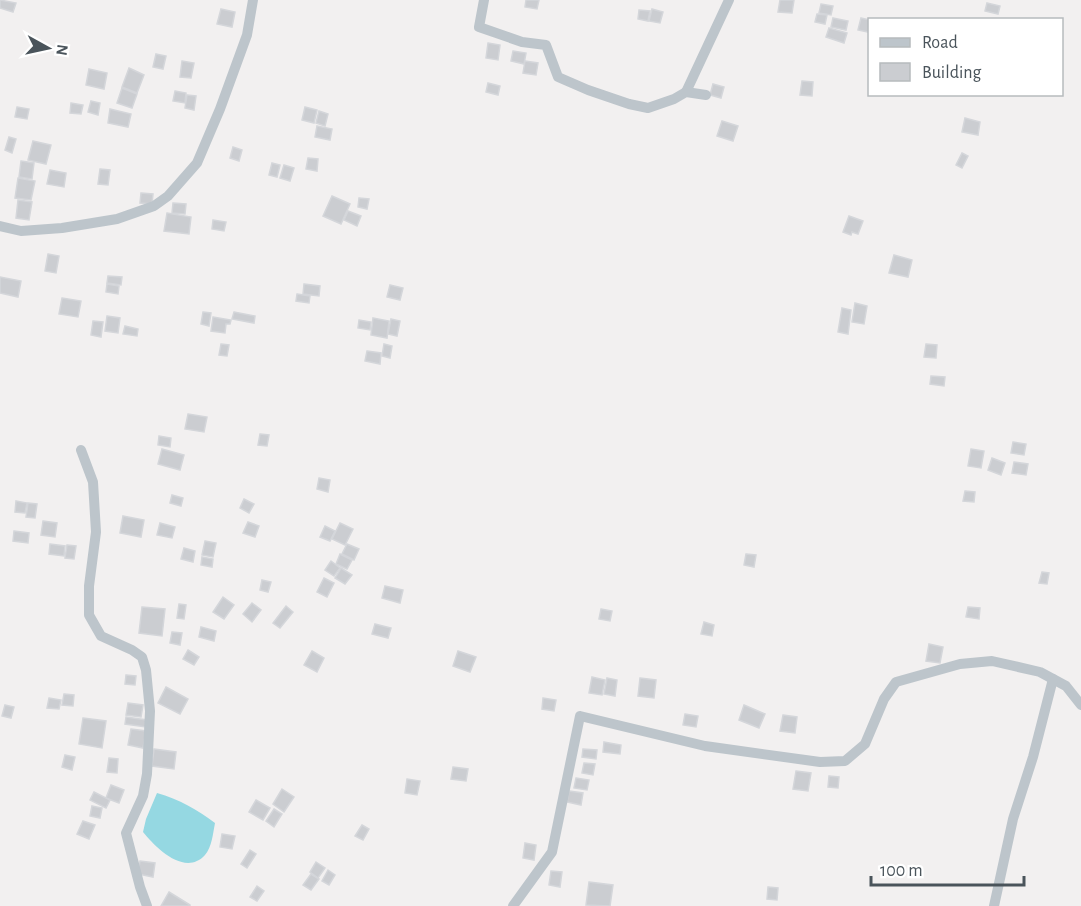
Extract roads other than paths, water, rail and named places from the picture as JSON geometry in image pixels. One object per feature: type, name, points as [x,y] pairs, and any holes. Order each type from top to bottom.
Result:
[{"type":"street","points":[[0,226],[21,231],[62,228],[117,219],[154,206],[168,196],[197,163],[247,35],[253,0]]},
{"type":"street","points":[[484,0],[479,27],[522,42],[546,45],[558,77],[598,94],[648,108],[686,92],[706,95]]},
{"type":"street","points":[[686,92],[729,0]]},
{"type":"street","points":[[81,450],[93,482],[96,532],[89,586],[89,615],[101,636],[132,650],[141,657],[146,670],[150,711],[147,774],[143,796],[126,832],[147,906]]},
{"type":"street","points":[[513,906],[552,852],[580,716],[705,746],[819,762],[845,761],[865,744],[884,699],[896,682],[960,664],[992,661],[1040,672],[1066,686],[1081,705]]},
{"type":"street","points":[[994,906],[1013,819],[1033,757],[1053,679]]},
{"type":"water","points":[[157,793],[188,805],[215,823],[209,848],[205,855],[197,861],[180,862],[171,858],[143,832]]}]
